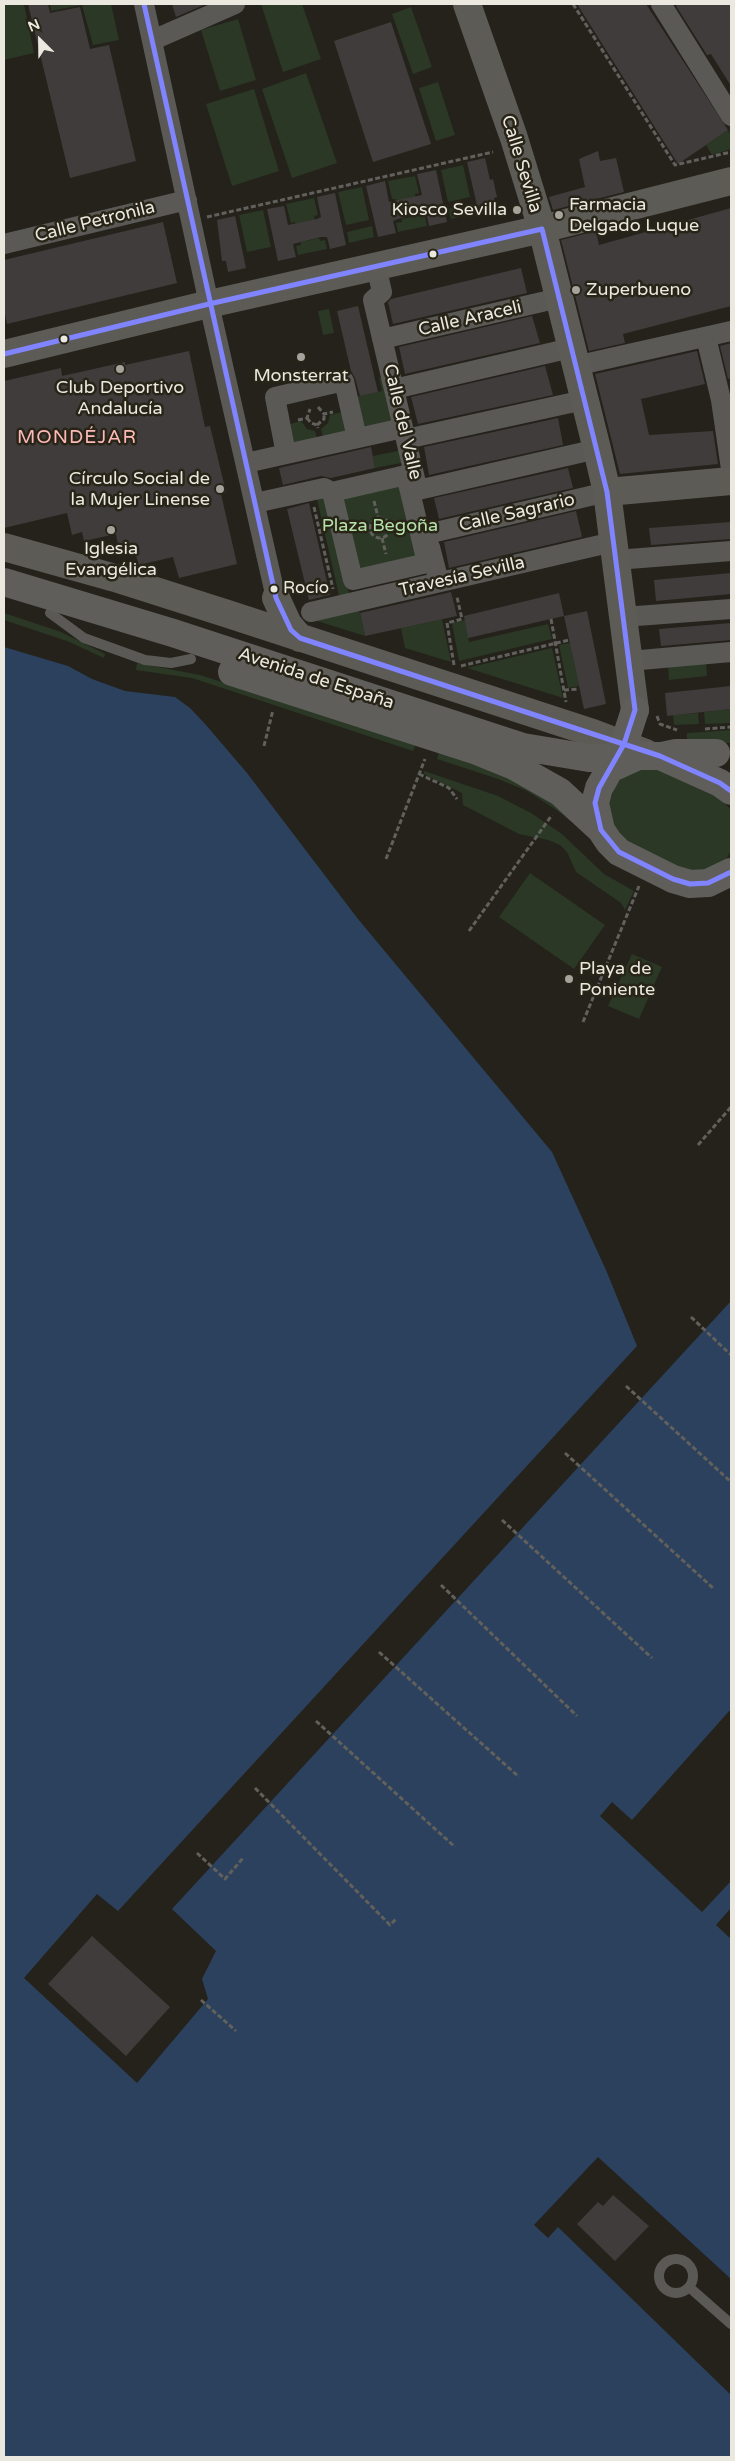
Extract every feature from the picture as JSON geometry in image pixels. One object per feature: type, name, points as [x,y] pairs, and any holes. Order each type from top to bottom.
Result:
[{"type":"highway","name":"Avenida de España","points":[[4,582],[198,641],[524,747],[564,756],[635,757]]},
{"type":"highway","name":"Avenida de España","points":[[4,601],[50,613],[477,751],[514,766],[560,792],[600,830],[608,842],[619,852],[673,879],[690,884],[724,879]]},
{"type":"highway","points":[[635,710],[635,757]]},
{"type":"highway","points":[[600,830],[595,803],[599,788],[635,757],[676,753],[726,754]]},
{"type":"highway","points":[[635,757],[720,783],[731,791]]},
{"type":"street","points":[[144,4],[208,304],[276,598],[288,624],[300,638]]},
{"type":"street","points":[[152,40],[235,4]]},
{"type":"street","name":"Calle Sevilla","points":[[467,4],[514,138],[542,229],[607,492],[635,710]]},
{"type":"street","points":[[662,4],[731,116]]},
{"type":"street","points":[[4,354],[208,304],[542,229],[731,181]]},
{"type":"street","name":"Calle Petronila","points":[[4,244],[187,200]]},
{"type":"street","name":"Calle del Valle","points":[[376,266],[382,292],[374,300],[412,477],[438,573]]},
{"type":"street","name":"Calle Araceli","points":[[382,339],[559,298]]},
{"type":"street","points":[[394,389],[573,357],[731,332]]},
{"type":"street","points":[[706,337],[721,400],[731,469]]},
{"type":"street","points":[[286,454],[275,397],[344,381],[357,438]]},
{"type":"street","points":[[246,463],[357,438],[404,434],[584,400]]},
{"type":"street","points":[[255,503],[324,488],[332,492],[412,477],[596,449]]},
{"type":"street","points":[[353,580],[438,573],[412,477]]},
{"type":"street","points":[[607,492],[731,481]]},
{"type":"street","points":[[332,492],[353,580],[345,604]]},
{"type":"street","name":"Calle Sagrario","points":[[428,534],[607,492]]},
{"type":"street","name":"Avenida de España","points":[[4,547],[115,578],[300,638],[635,757]]},
{"type":"street","name":"Travesía Sevilla","points":[[311,612],[345,604],[438,573],[614,551],[731,551]]},
{"type":"street","points":[[248,621],[262,617],[269,612],[275,606],[276,598]]},
{"type":"street","points":[[623,617],[731,609]]},
{"type":"street","points":[[629,661],[731,652]]},
{"type":"lane","points":[[689,2287],[731,2324]]},
{"type":"path","points":[[573,4],[675,165],[731,152]]},
{"type":"path","points":[[191,220],[493,152]]},
{"type":"path","points":[[318,425],[324,420],[324,414]]},
{"type":"path","points":[[311,491],[345,604]]},
{"type":"path","points":[[380,517],[387,521],[390,530],[385,537],[377,538],[371,534],[369,528],[373,520],[380,517]]},
{"type":"path","points":[[438,573],[462,619],[447,623],[455,663],[453,668],[569,640]]},
{"type":"path","points":[[551,619],[567,705]]},
{"type":"path","points":[[564,690],[580,690]]},
{"type":"path","points":[[635,710],[653,709],[660,724],[665,727],[687,730]]},
{"type":"path","points":[[264,746],[273,710]]},
{"type":"path","points":[[696,729],[731,728]]},
{"type":"path","points":[[386,860],[425,759]]},
{"type":"path","points":[[419,774],[449,788],[457,799]]},
{"type":"path","points":[[469,931],[552,815]]},
{"type":"path","points":[[583,1022],[640,884]]},
{"type":"path","points":[[698,1145],[731,1107]]},
{"type":"path","points":[[691,1317],[731,1355]]},
{"type":"path","points":[[626,1386],[731,1482]]},
{"type":"path","points":[[564,1453],[713,1588]]},
{"type":"path","points":[[502,1520],[652,1658]]},
{"type":"path","points":[[441,1585],[577,1716]]},
{"type":"path","points":[[379,1652],[519,1777]]},
{"type":"path","points":[[316,1721],[455,1847]]},
{"type":"path","points":[[255,1788],[390,1925],[397,1918]]},
{"type":"path","points":[[197,1853],[225,1879],[243,1858]]},
{"type":"path","points":[[201,2000],[236,2031]]},
{"type":"green space","points":[[4,4],[24,4],[34,53],[4,60]]},
{"type":"green space","points":[[50,4],[111,4],[119,40],[93,45],[82,5],[51,11]]},
{"type":"green space","points":[[261,4],[302,4],[321,59],[283,72]]},
{"type":"green space","points":[[411,7],[432,67],[413,74],[392,14]]},
{"type":"green space","points":[[238,19],[256,80],[220,91],[201,30]]},
{"type":"green space","points":[[306,73],[337,163],[292,178],[262,89]]},
{"type":"green space","points":[[438,82],[455,135],[436,141],[419,88]]},
{"type":"green space","points":[[254,89],[279,171],[232,186],[206,104]]},
{"type":"green space","points":[[728,130],[731,135],[731,149],[712,155],[706,145]]},
{"type":"green space","points":[[463,165],[470,197],[448,202],[441,170]]},
{"type":"green space","points":[[415,176],[419,193],[415,194],[418,209],[399,214],[396,199],[392,199],[388,181]]},
{"type":"green space","points":[[362,187],[369,220],[346,225],[338,192]]},
{"type":"green space","points":[[314,198],[318,215],[314,216],[317,233],[298,237],[295,222],[291,223],[286,204]]},
{"type":"green space","points":[[473,204],[475,214],[451,219],[448,209]]},
{"type":"green space","points":[[263,210],[271,247],[247,252],[239,215]]},
{"type":"green space","points":[[420,215],[425,217],[427,226],[398,232],[396,223],[402,222],[402,219]]},
{"type":"green space","points":[[372,226],[374,237],[349,243],[347,232]]},
{"type":"green space","points":[[319,238],[320,241],[325,240],[327,249],[298,255],[296,246],[301,245],[301,242]]},
{"type":"green space","points":[[329,309],[334,333],[323,335],[318,311]]},
{"type":"green space","points":[[386,376],[398,425],[364,432],[356,397],[382,391],[379,378]]},
{"type":"green space","points":[[347,411],[351,431],[323,437],[321,429],[328,423],[330,415]]},
{"type":"green space","points":[[301,421],[307,429],[315,431],[317,439],[287,445],[284,426]]},
{"type":"green space","points":[[403,450],[406,462],[375,468],[373,456]]},
{"type":"green space","name":"Plaza Begoña","points":[[412,468],[435,566],[347,586],[350,597],[340,600],[316,495]]},
{"type":"green space","points":[[359,610],[365,636],[317,621],[316,619]]},
{"type":"green space","points":[[4,613],[61,632],[105,654],[104,658],[67,641],[4,620]]},
{"type":"green space","points":[[442,619],[451,662],[405,648],[401,628]]},
{"type":"green space","points":[[465,620],[469,642],[548,624],[552,639],[459,661],[452,623]]},
{"type":"green space","points":[[570,643],[579,686],[568,688],[559,645]]},
{"type":"green space","points":[[552,648],[563,698],[467,668]]},
{"type":"green space","points":[[706,662],[707,676],[669,680],[668,666]]},
{"type":"green space","points":[[137,663],[200,675],[416,744],[413,751],[192,678],[136,670]]},
{"type":"green space","points":[[731,709],[731,723],[705,724],[704,712]]},
{"type":"green space","points":[[698,713],[699,724],[674,725],[673,715]]},
{"type":"green space","points":[[731,730],[731,743],[687,743],[687,733]]},
{"type":"green space","points":[[439,752],[504,775],[531,788],[566,813],[588,835],[555,809],[527,791],[498,779],[437,759]]},
{"type":"green space","points":[[655,768],[706,790],[722,800],[731,810],[731,850],[727,858],[717,866],[705,870],[692,871],[679,868],[621,837],[613,827],[609,802],[616,785],[624,776],[635,770]]},
{"type":"green space","points":[[424,771],[498,796],[531,813],[562,834],[604,874],[634,891],[625,910],[621,903],[576,872],[567,852],[560,845],[548,840],[519,834],[463,805],[462,793],[424,774]]},
{"type":"green space","points":[[530,873],[605,925],[574,969],[499,917]]},
{"type":"green space","points":[[632,954],[662,967],[639,1019],[608,1006]]},
{"type":"water","points":[[4,647],[68,666],[92,679],[125,691],[175,697],[190,708],[206,725],[247,773],[358,919],[552,1152],[606,1270],[637,1346],[118,1911],[97,1894],[24,1978],[137,2083],[208,1999],[202,1979],[216,1951],[172,1909],[731,1301],[731,1709],[632,1820],[612,1802],[600,1816],[702,1912],[731,1881],[731,1908],[716,1925],[731,1939],[731,2279],[598,2157],[534,2225],[548,2238],[558,2227],[731,2395],[731,2457],[4,2457]]},
{"type":"building","points":[[28,4],[48,4],[50,13],[80,7],[90,49],[109,45],[136,161],[70,178]]},
{"type":"building","points":[[172,4],[206,4],[176,17]]},
{"type":"building","points":[[577,4],[646,4],[728,130],[678,164]]},
{"type":"building","points":[[679,4],[731,4],[731,86],[711,54],[707,55],[676,6]]},
{"type":"building","points":[[391,22],[431,144],[373,162],[334,41]]},
{"type":"building","points":[[598,151],[600,161],[616,158],[624,192],[553,210],[549,197],[585,187],[579,159]]},
{"type":"building","points":[[485,158],[490,180],[493,179],[497,197],[494,198],[497,210],[479,214],[467,162]]},
{"type":"building","points":[[436,170],[447,222],[429,226],[426,212],[393,221],[396,233],[378,237],[366,186],[385,181],[389,202],[422,195],[417,174]]},
{"type":"building","points":[[335,193],[346,245],[330,249],[327,237],[321,237],[293,244],[296,257],[278,261],[267,209],[284,206],[288,225],[317,219],[321,217],[317,197]]},
{"type":"building","points":[[731,208],[731,306],[623,334],[625,343],[589,351],[561,240],[596,231],[599,245]]},
{"type":"building","points":[[235,216],[246,268],[228,272],[226,261],[222,261],[217,220]]},
{"type":"building","points":[[163,222],[177,283],[7,324],[4,310],[4,260]]},
{"type":"building","points":[[521,268],[527,293],[393,324],[388,302],[391,299]]},
{"type":"building","points":[[358,306],[378,392],[360,396],[351,371],[337,311]]},
{"type":"building","points":[[532,316],[540,343],[405,374],[399,347]]},
{"type":"building","points":[[731,343],[731,378],[728,379],[720,346]]},
{"type":"building","points":[[189,351],[205,427],[210,426],[226,492],[221,494],[237,564],[179,578],[173,557],[139,565],[133,547],[119,550],[116,534],[84,541],[82,532],[72,535],[67,513],[4,528],[4,381],[61,368],[62,376],[125,362],[125,365]]},
{"type":"building","points":[[697,351],[705,384],[641,399],[649,435],[713,431],[718,464],[620,474],[595,374]]},
{"type":"building","points":[[545,366],[553,395],[418,424],[411,397]]},
{"type":"building","points":[[558,418],[563,445],[429,475],[424,447]]},
{"type":"building","points":[[371,447],[375,468],[331,478],[321,476],[283,485],[279,468]]},
{"type":"building","points":[[568,468],[573,488],[439,519],[434,498]]},
{"type":"building","points":[[309,503],[330,595],[309,600],[287,509]]},
{"type":"building","points":[[576,511],[582,537],[449,568],[444,542]]},
{"type":"building","points":[[731,522],[731,539],[651,545],[649,528]]},
{"type":"building","points":[[731,573],[731,594],[656,601],[654,580]]},
{"type":"building","points":[[451,592],[457,616],[365,636],[360,613]]},
{"type":"building","points":[[559,593],[564,616],[468,638],[464,616]]},
{"type":"building","points":[[587,611],[606,704],[584,709],[564,616]]},
{"type":"building","points":[[731,623],[731,640],[661,646],[659,629]]},
{"type":"building","points":[[731,686],[731,709],[667,716],[665,693]]},
{"type":"building","points":[[92,1936],[170,2007],[126,2056],[48,1984]]},
{"type":"building","points":[[613,2195],[649,2226],[615,2261],[577,2224],[598,2202],[603,2206]]},
{"type":"transit line","points":[[144,4],[276,598],[291,630],[300,638],[660,756],[720,783],[731,791]]},
{"type":"transit line","points":[[4,354],[209,304],[542,229],[607,492],[635,710],[624,744],[599,788],[595,803],[601,830],[619,852],[673,879],[690,884],[708,883],[731,872]]},
{"type":"place","name":"Kiosco Sevilla","points":[[517,210]]},
{"type":"place","name":"Farmacia Delgado Luque","points":[[559,215]]},
{"type":"place","name":"Zuperbueno","points":[[576,290]]},
{"type":"place","name":"Monsterrat","points":[[301,357]]},
{"type":"place","name":"Club Deportivo Andalucía","points":[[120,369]]},
{"type":"place","name":"Círculo Social de la Mujer Linense","points":[[220,489]]},
{"type":"place","name":"Iglesia Evangélica","points":[[111,530]]},
{"type":"place","name":"Rocío","points":[[274,589]]},
{"type":"place","name":"Playa de Poniente","points":[[569,979]]},
{"type":"district","name":"MONDÉJAR","points":[[77,438]]}]
